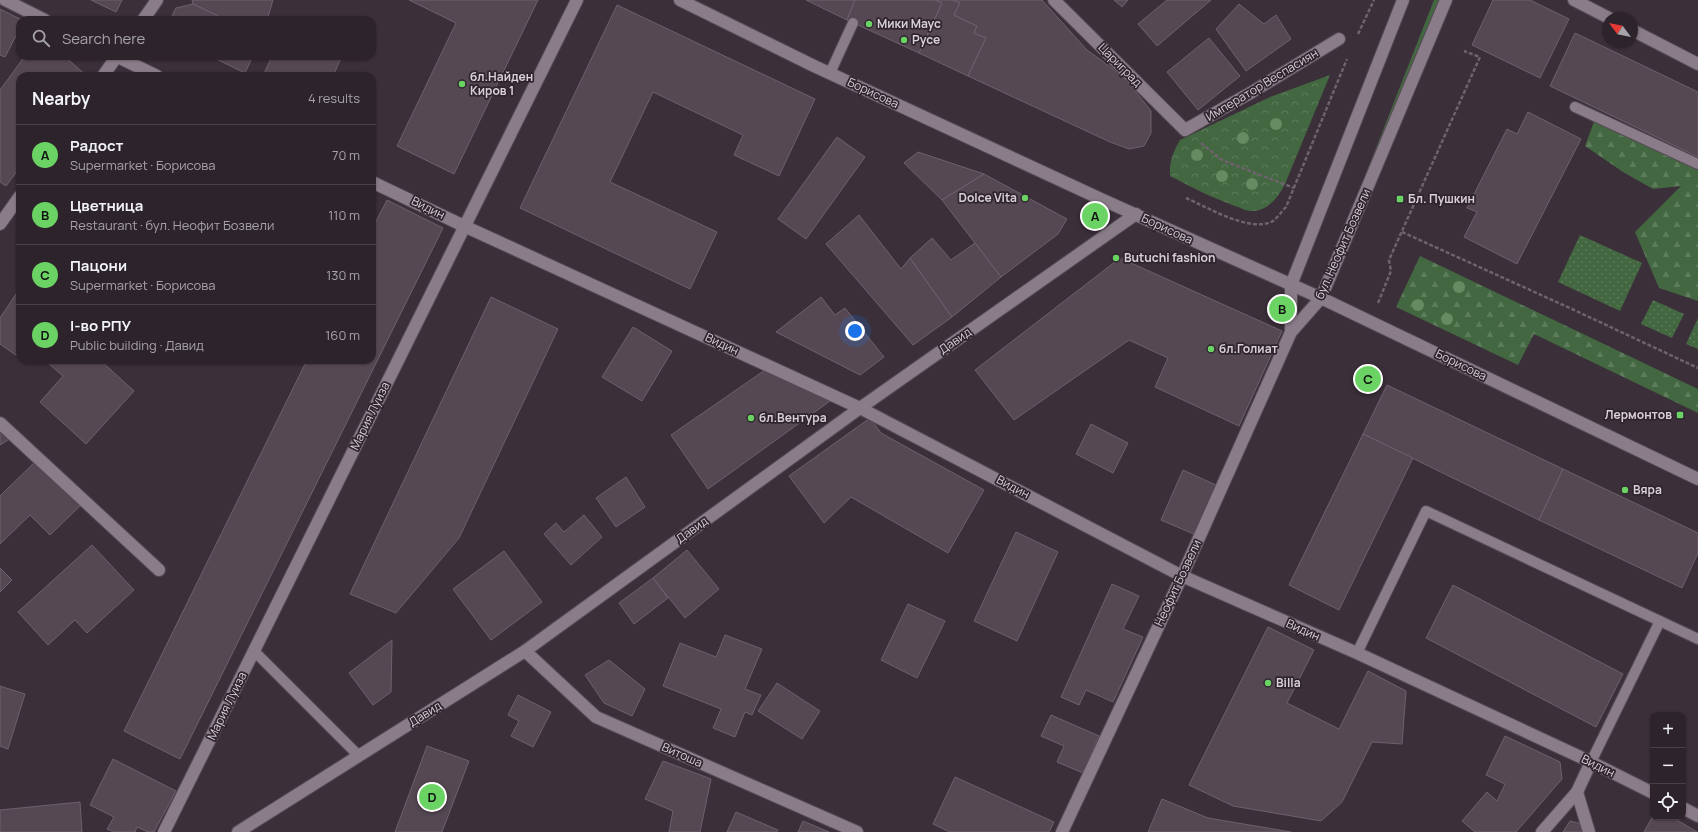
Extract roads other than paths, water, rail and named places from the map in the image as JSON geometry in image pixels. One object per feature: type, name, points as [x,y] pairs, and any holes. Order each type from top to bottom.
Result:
[{"type":"street","points":[[5,0],[37,16]]},
{"type":"street","points":[[146,16],[157,0]]},
{"type":"street","name":"Мария Луиза","points":[[164,832],[577,0]]},
{"type":"street","name":"Борисова","points":[[680,0],[830,73],[1321,298],[1698,479]]},
{"type":"street","name":"Цариград","points":[[1054,0],[1185,130]]},
{"type":"street","points":[[1291,332],[1291,285],[1403,0]]},
{"type":"street","name":"бул. Неофит Бозвели","points":[[1291,332],[1321,298],[1446,0]]},
{"type":"street","points":[[1574,0],[1602,14]]},
{"type":"street","points":[[1638,33],[1698,64]]},
{"type":"street","name":"Император Веспасиян","points":[[1185,130],[1252,92],[1339,39]]},
{"type":"street","points":[[107,72],[114,60]]},
{"type":"street","points":[[125,60],[149,72]]},
{"type":"street","name":"Видин","points":[[376,184],[464,226],[860,408],[1182,576],[1357,654],[1591,762],[1650,792]]},
{"type":"street","points":[[0,224],[16,202]]},
{"type":"street","name":"Давид","points":[[238,832],[525,651],[860,408],[1136,214]]},
{"type":"street","name":"Неофит Бозвели","points":[[1062,832],[1182,576],[1291,332]]},
{"type":"street","points":[[0,423],[159,570]]},
{"type":"street","name":"Витоша","points":[[525,651],[596,717],[857,832]]},
{"type":"street","points":[[1542,832],[1577,792],[1591,762]]},
{"type":"street","points":[[1577,792],[1589,832]]},
{"type":"street","points":[[1686,810],[1698,816]]},
{"type":"lane","points":[[830,73],[853,22]]},
{"type":"lane","points":[[1575,107],[1698,164]]},
{"type":"lane","points":[[1357,654],[1426,511],[1698,639]]},
{"type":"lane","points":[[1591,762],[1660,621]]},
{"type":"lane","points":[[254,651],[359,756]]},
{"type":"place","name":"Мики Маус","points":[[869,24]]},
{"type":"place","name":"Русе","points":[[904,40]]},
{"type":"place","name":"бл.Найден Киров 1","points":[[462,84]]},
{"type":"place","name":"Dolce Vita","points":[[1025,198]]},
{"type":"place","name":"Бл. Пушкин","points":[[1400,199]]},
{"type":"place","name":"Радост","points":[[1095,216]]},
{"type":"place","name":"Butuchi fashion","points":[[1116,258]]},
{"type":"place","name":"Цветница","points":[[1282,309]]},
{"type":"place","name":"бл.Голиат","points":[[1211,349]]},
{"type":"place","name":"Пацони","points":[[1368,379]]},
{"type":"place","name":"Лермонтов","points":[[1680,415]]},
{"type":"place","name":"бл.Вентура","points":[[751,418]]},
{"type":"place","name":"Вяра","points":[[1625,490]]},
{"type":"place","name":"Billa","points":[[1268,683]]},
{"type":"place","name":"I-во РПУ","points":[[432,797]]}]
